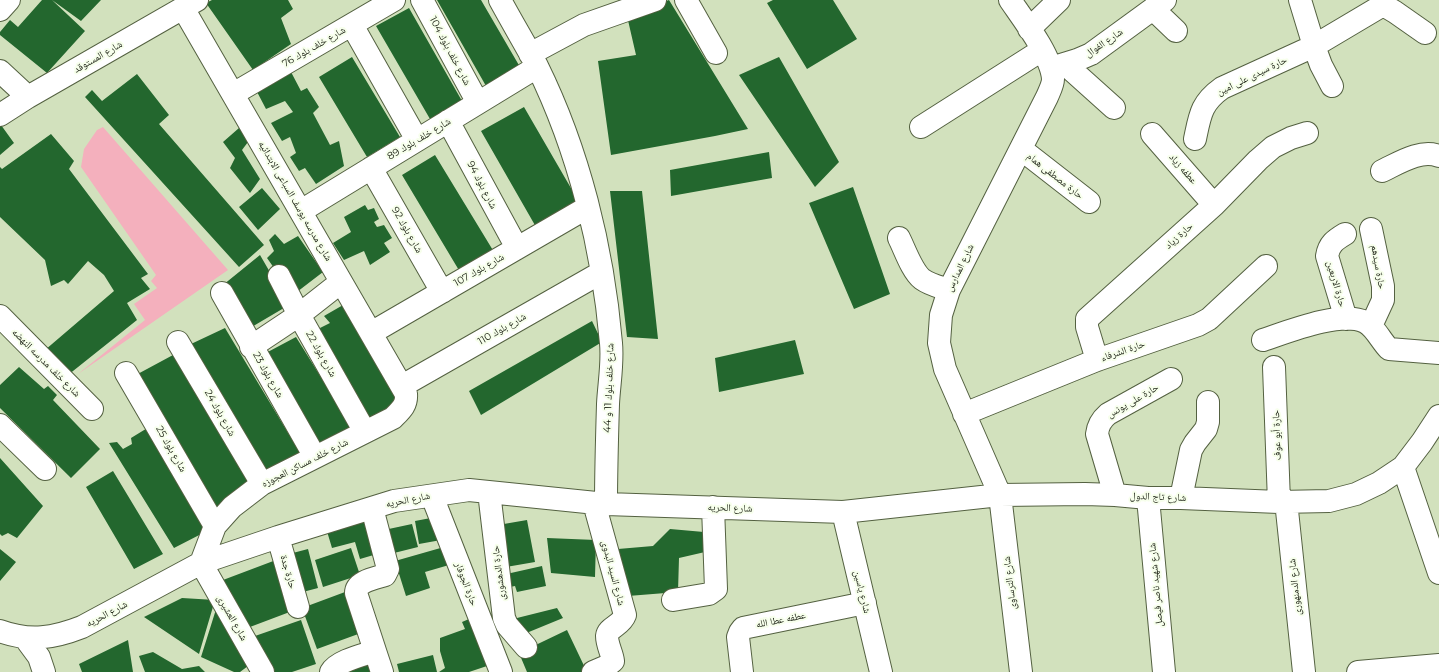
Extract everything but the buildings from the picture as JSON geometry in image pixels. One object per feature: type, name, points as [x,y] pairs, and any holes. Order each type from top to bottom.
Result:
[{"type":"street","points":[[0,10],[9,0]]},
{"type":"street","name":"شارع خلف بلوك 76","points":[[233,94],[394,0]]},
{"type":"street","name":"شارع خلف بلوك 104","points":[[422,0],[478,103]]},
{"type":"street","name":"شارع خلف بلوك 11 و 44","points":[[500,0],[533,60],[557,112],[575,161],[588,207],[602,272],[611,345],[607,426],[600,503]]},
{"type":"street","name":"شارع خلف بلوك 89","points":[[301,211],[478,103],[533,60],[584,25],[655,0]]},
{"type":"street","points":[[686,0],[716,53]]},
{"type":"street","points":[[1010,0],[1053,61],[1114,108]]},
{"type":"street","points":[[1029,29],[1059,0]]},
{"type":"street","points":[[1300,0],[1321,65],[1332,86]]},
{"type":"street","name":"شارع مدرسه يوسف السباعى الابتدائيه","points":[[190,4],[233,94],[404,390]]},
{"type":"street","name":"شارع المستوقد","points":[[0,115],[28,97],[190,4]]},
{"type":"street","name":"شارع الفوال","points":[[921,127],[1053,61],[1091,54],[1159,4],[1176,31]]},
{"type":"street","name":"حارة سيدى على امين","points":[[1195,139],[1200,114],[1210,98],[1222,88],[1314,46],[1378,8],[1385,6],[1425,33]]},
{"type":"street","points":[[352,25],[417,140]]},
{"type":"street","name":"شارع المدارس","points":[[1000,495],[945,369],[939,342],[941,315],[949,290],[1049,92],[1053,81],[1053,61]]},
{"type":"street","points":[[0,70],[28,97]]},
{"type":"street","name":"شارع بلوك 94","points":[[448,121],[517,248]]},
{"type":"street","name":"حارة زياد","points":[[1097,360],[1087,327],[1087,319],[1214,205],[1258,160],[1273,147],[1291,138],[1307,133]]},
{"type":"street","name":"عطفه زياد","points":[[1152,134],[1214,205]]},
{"type":"street","name":"حارة مصطفى همام","points":[[1021,149],[1088,202]]},
{"type":"street","points":[[1382,171],[1417,156],[1434,154],[1439,156]]},
{"type":"street","name":"شارع بلوك 92","points":[[371,168],[442,292]]},
{"type":"street","name":"شارع بلوك 107","points":[[371,333],[588,207]]},
{"type":"street","name":"حارة سيدهم","points":[[1371,229],[1383,286],[1383,300],[1371,326]]},
{"type":"street","name":"حارة الاربعين","points":[[1345,234],[1331,244],[1328,249],[1328,256],[1346,319]]},
{"type":"street","points":[[899,238],[916,274],[922,280],[949,290]]},
{"type":"street","name":"حارة الشرفاء","points":[[964,414],[1097,360],[1198,325],[1209,319],[1266,266]]},
{"type":"street","name":"شارع بلوك 110","points":[[404,390],[602,272]]},
{"type":"street","name":"شارع بلوك 22","points":[[279,276],[299,315],[365,432]]},
{"type":"street","points":[[251,347],[299,315],[341,282]]},
{"type":"street","name":"شارع بلوك 23","points":[[222,293],[251,347],[315,457]]},
{"type":"street","name":"حارة الاربعين","points":[[1263,340],[1320,321],[1346,319],[1363,321],[1371,326]]},
{"type":"street","points":[[1371,326],[1381,341],[1389,349],[1439,353]]},
{"type":"street","name":"شارع خلف مدرسه النهضه","points":[[4,328],[92,409]]},
{"type":"street","name":"شارع بلوك 24","points":[[178,342],[262,484]]},
{"type":"street","name":"حارة أبو عوف","points":[[1274,367],[1282,502]]},
{"type":"street","name":"شارع بلوك 25","points":[[126,373],[215,526]]},
{"type":"street","name":"حارة على يونس","points":[[1115,495],[1097,434],[1098,426],[1102,419],[1108,414],[1171,379]]},
{"type":"street","name":"شارع خلف مساكن العجوزه","points":[[201,563],[215,526],[232,507],[262,484],[393,418],[403,407],[406,401],[404,390]]},
{"type":"street","points":[[1181,498],[1191,450],[1206,429],[1208,422],[1208,402]]},
{"type":"street","name":"شارع تاج الدول","points":[[843,512],[1000,495],[1115,495],[1148,498],[1282,502],[1329,501],[1356,494],[1379,483],[1403,466],[1422,442],[1439,416]]},
{"type":"street","points":[[0,425],[45,469]]},
{"type":"street","points":[[1403,466],[1439,573]]},
{"type":"street","name":"شارع الحريه","points":[[0,631],[25,638],[46,637],[67,633],[82,627],[201,563],[394,502],[469,490],[600,503],[843,512]]},
{"type":"street","name":"حارة الدهشورى","points":[[489,492],[504,618],[507,625],[526,647]]},
{"type":"street","name":"شارع الترساوى","points":[[1000,495],[1021,672]]},
{"type":"street","name":"حارة الجوفار","points":[[432,496],[502,672]]},
{"type":"street","name":"شارع شهيد ناصر فيصل","points":[[1148,498],[1164,672]]},
{"type":"street","name":"شارع الدمنهورى","points":[[1282,502],[1304,672]]},
{"type":"street","name":"شارع السيد البدوى","points":[[594,672],[607,666],[613,661],[607,638],[608,633],[623,621],[625,615],[600,503]]},
{"type":"street","points":[[673,600],[709,594],[716,589],[713,507]]},
{"type":"street","points":[[372,508],[388,568],[385,575],[360,584],[356,592],[382,672]]},
{"type":"street","name":"شارع ياسين","points":[[843,512],[882,672]]},
{"type":"street","name":"حارة جدة","points":[[278,538],[298,607]]},
{"type":"street","name":"شارع العشيرى","points":[[201,563],[263,672]]},
{"type":"street","name":"عطفه عطا الله","points":[[742,672],[738,637],[743,628],[865,603]]},
{"type":"street","points":[[25,638],[39,657],[44,672]]},
{"type":"street","points":[[331,672],[334,667],[340,664],[375,652]]},
{"type":"street","points":[[1358,672],[1439,665]]},
{"type":"shaded area","points":[[103,127],[228,270],[78,374],[145,320],[134,304],[157,288],[151,281],[156,275],[81,167],[84,149],[97,130]]}]
